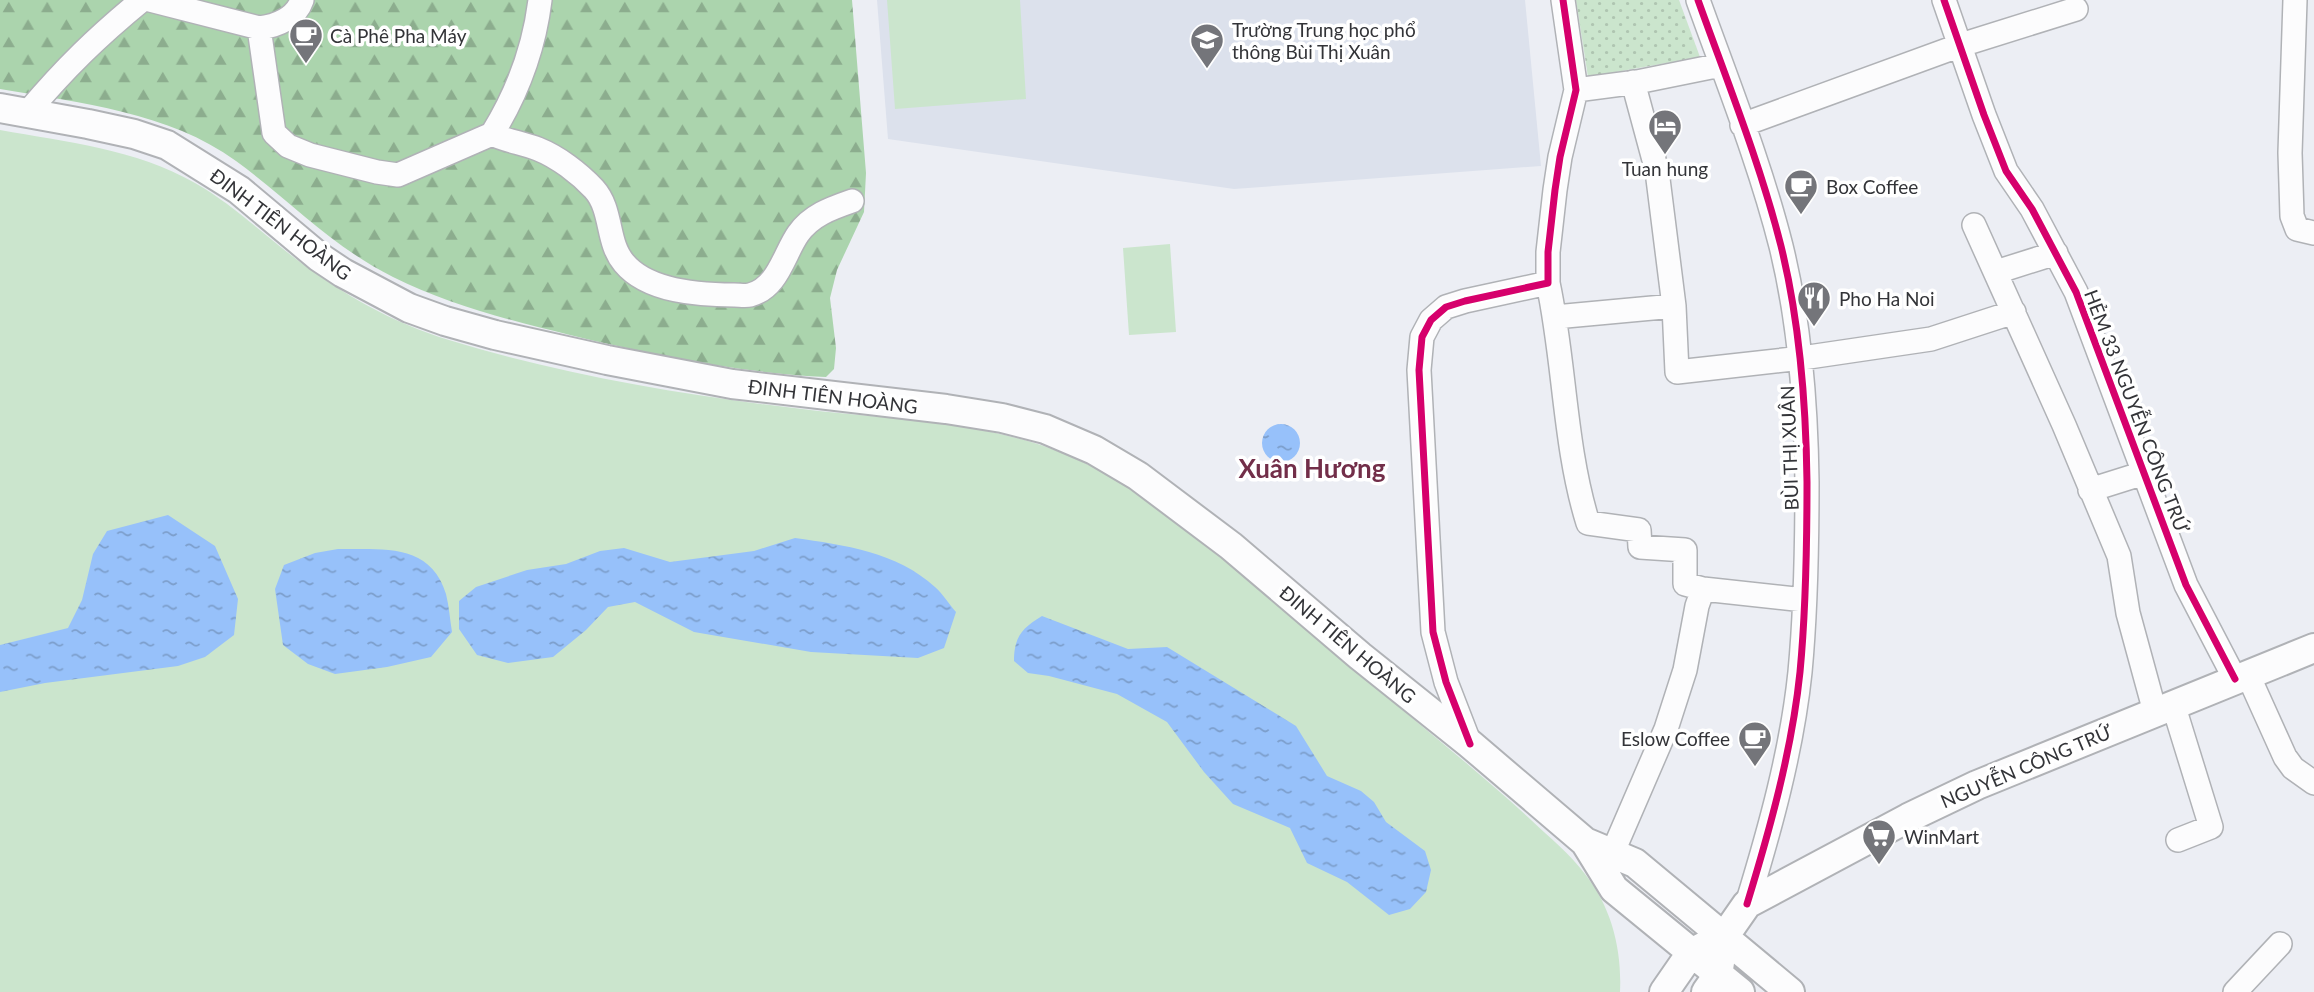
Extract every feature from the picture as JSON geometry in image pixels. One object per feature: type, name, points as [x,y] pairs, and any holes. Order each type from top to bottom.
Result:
[{"type":"main road","name":"ĐINH TIÊN HOÀNG","points":[[0,108],[134,134],[167,145],[239,190],[319,257],[344,273],[409,308],[445,321],[607,360],[732,384],[1002,418],[1045,429],[1094,450],[1138,476],[1231,546],[1585,842],[1634,863],[1790,992]]},
{"type":"main road","name":"NGUYỄN CÔNG TRỨ","points":[[1747,904],[1908,818],[1978,785],[2314,648]]},
{"type":"main road","name":"ĐINH TIÊN HOÀNG","points":[[1585,842],[1614,889],[1691,953],[1712,983],[1740,992]]},
{"type":"main road","points":[[1712,983],[1724,937],[1747,904]]},
{"type":"main road","points":[[1664,992],[1691,953],[1724,937]]},
{"type":"street","points":[[28,112],[91,43],[142,0]]},
{"type":"street","points":[[150,0],[259,29],[283,21],[297,11],[302,0]]},
{"type":"street","points":[[259,29],[274,134],[288,146],[310,155],[398,175],[492,134],[521,80],[537,29],[540,0]]},
{"type":"street","points":[[1563,0],[1576,90],[1555,190],[1548,252],[1548,283],[1578,492],[1588,523],[1639,530],[1640,547],[1685,550],[1685,584],[1703,589],[1804,600]]},
{"type":"street","name":"BÙI THỊ XUÂN","points":[[1699,0],[1781,246],[1802,358],[1807,445],[1800,673],[1792,725],[1767,840],[1747,904]]},
{"type":"street","name":"HẺM 33 NGUYỄN CÔNG TRỨ","points":[[1944,0],[1984,115],[2007,171],[2076,292],[2186,585],[2285,757],[2293,768],[2314,783]]},
{"type":"street","points":[[2295,0],[2290,153],[2292,216],[2297,229],[2314,233]]},
{"type":"street","points":[[1742,125],[1961,45],[2076,9]]},
{"type":"street","points":[[1576,90],[1721,65]]},
{"type":"street","points":[[1633,82],[1657,171],[1674,306],[1677,372],[1931,340],[2014,312]]},
{"type":"street","points":[[492,134],[556,158],[580,177],[603,202],[613,241],[623,262],[651,282],[674,289],[722,295],[751,295],[769,285],[799,232],[824,210],[852,201]]},
{"type":"street","points":[[1974,225],[2119,555],[2128,613],[2211,827],[2178,840]]},
{"type":"street","points":[[1996,272],[2056,253]]},
{"type":"street","points":[[1470,744],[1442,671],[1433,632],[1419,370],[1422,337],[1431,320],[1446,307],[1548,283]]},
{"type":"street","points":[[1555,317],[1674,306]]},
{"type":"street","points":[[2090,490],[2144,473]]},
{"type":"street","points":[[1612,854],[1667,729],[1685,670],[1697,606],[1703,589]]},
{"type":"street","points":[[2235,992],[2280,944]]},
{"type":"shaded area","name":"Trường Trung học phổ thông Bùi Thị Xuân","points":[[877,0],[1525,0],[1541,166],[1234,189],[888,139]]},
{"type":"green space","points":[[0,0],[852,0],[866,173],[864,212],[837,270],[830,298],[836,348],[834,369],[826,377],[794,375],[665,356],[502,317],[414,287],[350,251],[256,176],[210,144],[153,120],[123,112],[0,89]]},
{"type":"green space","points":[[887,0],[1020,0],[1026,99],[895,109]]},
{"type":"green space","points":[[1576,0],[1679,0],[1700,57],[1588,77]]},
{"type":"green space","points":[[0,130],[100,148],[172,171],[222,200],[296,259],[350,296],[408,325],[449,340],[538,364],[673,391],[810,410],[931,422],[991,432],[1049,448],[1106,474],[1159,508],[1209,547],[1484,778],[1566,853],[1594,887],[1608,915],[1617,945],[1620,992],[0,992]]},
{"type":"green space","points":[[1170,244],[1176,332],[1129,335],[1123,248]]},
{"type":"water","points":[[1281,424],[1294,430],[1300,443],[1294,456],[1281,462],[1268,456],[1262,443],[1268,430]]},
{"type":"water","points":[[168,515],[215,546],[238,599],[234,635],[205,657],[178,666],[45,683],[0,692],[0,645],[68,628],[82,600],[93,554],[107,531]]},
{"type":"water","points":[[795,538],[869,552],[920,575],[938,590],[956,612],[944,648],[918,658],[811,652],[694,632],[635,602],[608,607],[586,630],[553,657],[508,663],[477,655],[459,629],[459,601],[476,587],[527,570],[566,564],[600,551],[624,548],[670,562],[754,551]]},
{"type":"water","points":[[338,549],[402,552],[429,565],[439,577],[446,594],[452,632],[431,657],[387,667],[335,674],[308,664],[283,645],[275,589],[284,565],[315,553]]},
{"type":"water","points":[[1042,616],[1128,649],[1167,647],[1296,726],[1327,776],[1361,791],[1374,802],[1386,822],[1425,851],[1431,870],[1426,892],[1410,909],[1389,915],[1347,882],[1307,863],[1290,828],[1233,804],[1204,772],[1167,722],[1117,694],[1028,673],[1014,661],[1016,646],[1024,629]]},
{"type":"cycle path","points":[[1470,744],[1446,682],[1433,632],[1419,370],[1422,337],[1431,320],[1446,307],[1548,283],[1548,252],[1555,190],[1576,90],[1563,0]]},
{"type":"cycle path","points":[[1698,0],[1753,153],[1781,246],[1797,333],[1805,422],[1806,553],[1800,672],[1792,731],[1779,789],[1747,904]]},
{"type":"cycle path","points":[[1944,0],[2006,171],[2032,209],[2076,292],[2186,585],[2235,679]]},
{"type":"place","name":"Cà Phê Pha Máy","points":[[306,65]]},
{"type":"place","name":"Trường Trung học phổ thông Bùi Thị Xuân","points":[[1207,70]]},
{"type":"place","name":"Tuan hung","points":[[1665,156]]},
{"type":"place","name":"Box Coffee","points":[[1801,216]]},
{"type":"place","name":"Pho Ha Noi","points":[[1814,328]]},
{"type":"place","name":"Eslow Coffee","points":[[1755,768]]},
{"type":"place","name":"WinMart","points":[[1879,866]]},
{"type":"district","name":"Xuân Hương","points":[[1312,468]]}]
